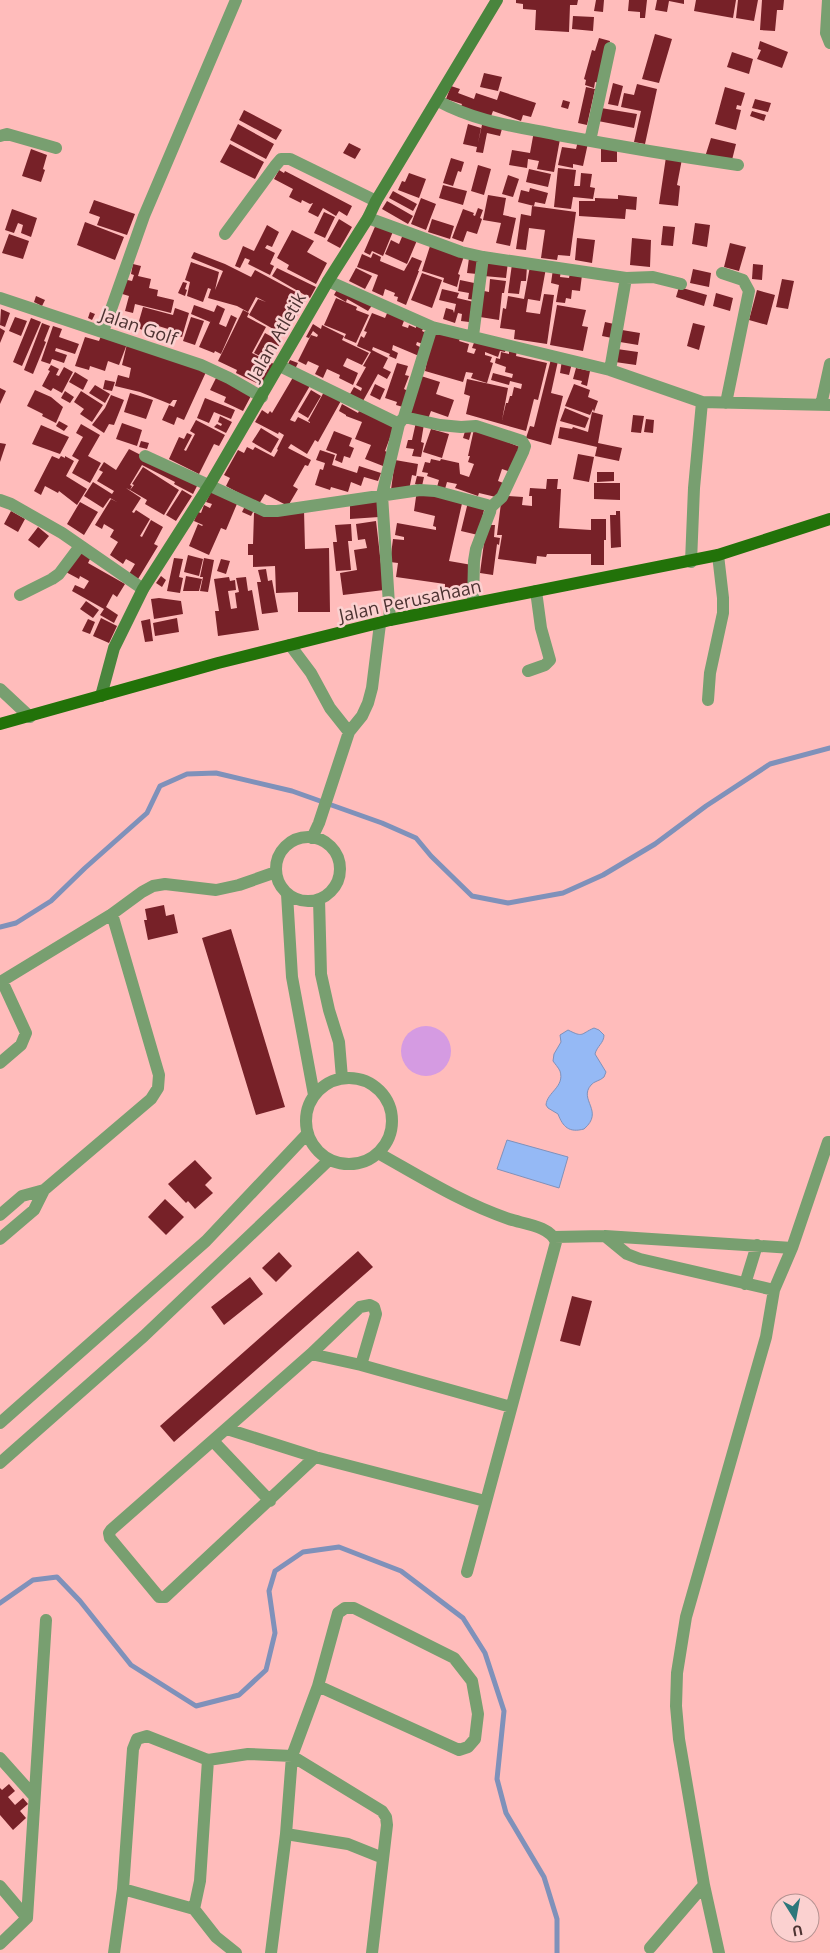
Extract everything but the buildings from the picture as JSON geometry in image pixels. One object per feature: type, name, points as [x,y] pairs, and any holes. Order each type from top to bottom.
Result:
[{"type":"main road","name":"Jalan Perusahaan","points":[[0,724],[290,645],[385,622],[473,603],[691,562],[830,519]]},
{"type":"street","points":[[103,332],[144,216],[236,0]]},
{"type":"street","name":"Jalan Atletik","points":[[101,696],[114,648],[143,589],[210,484],[328,281],[368,218],[376,201],[438,101],[497,0]]},
{"type":"street","points":[[828,0],[826,33],[830,43]]},
{"type":"street","points":[[590,141],[610,48]]},
{"type":"street","points":[[438,101],[476,118],[590,141],[738,165]]},
{"type":"street","points":[[0,135],[8,134],[56,148]]},
{"type":"street","points":[[225,234],[281,159],[290,159],[376,201]]},
{"type":"street","points":[[368,218],[461,252],[483,257],[626,278],[648,277],[681,284]]},
{"type":"street","points":[[473,336],[483,257]]},
{"type":"street","points":[[722,273],[743,280],[749,291],[726,403]]},
{"type":"street","points":[[610,370],[626,278]]},
{"type":"street","points":[[328,281],[432,327],[610,370],[702,402],[825,405],[830,364]]},
{"type":"street","name":"Jalan Golf","points":[[0,298],[200,366],[229,378],[262,397]]},
{"type":"street","points":[[312,838],[319,823],[349,732],[362,716],[372,688],[385,622],[382,495],[402,420],[432,327]]},
{"type":"street","points":[[280,366],[402,420],[461,427],[476,426],[522,441],[525,446],[523,452],[502,497],[491,507],[474,561],[473,603]]},
{"type":"street","points":[[691,562],[694,488],[702,402]]},
{"type":"street","points":[[145,456],[210,484],[265,511],[278,511],[427,490],[453,495],[491,507]]},
{"type":"street","points":[[0,500],[34,516],[143,589]]},
{"type":"street","points":[[20,595],[52,580],[59,574],[80,546]]},
{"type":"street","points":[[708,700],[710,672],[722,613],[723,598],[718,555]]},
{"type":"street","points":[[528,671],[545,665],[550,660],[541,628],[536,591]]},
{"type":"street","points":[[290,645],[311,673],[330,708],[349,732]]},
{"type":"street","points":[[0,689],[30,717]]},
{"type":"street","points":[[301,838],[320,839],[332,848],[339,862],[340,869],[336,884],[332,890],[319,899],[303,901],[287,894],[280,884],[276,872],[277,860],[282,850],[290,842],[301,838]]},
{"type":"street","points":[[0,1063],[21,1045],[26,1033],[1,981],[112,914],[142,892],[159,885],[216,890],[239,885],[276,872]]},
{"type":"street","points":[[287,894],[292,977],[314,1095]]},
{"type":"street","points":[[319,899],[321,974],[328,1010],[339,1042],[342,1078]]},
{"type":"street","points":[[0,1239],[34,1210],[44,1190],[150,1099],[160,1082],[148,1033],[112,914]]},
{"type":"street","points":[[342,1078],[352,1078],[369,1083],[384,1095],[392,1111],[392,1130],[384,1146],[378,1153],[367,1160],[354,1164],[341,1164],[329,1160],[316,1149],[307,1134],[306,1115],[308,1104],[314,1095],[322,1087],[342,1078]]},
{"type":"street","points":[[0,1423],[206,1241],[307,1134]]},
{"type":"street","points":[[719,1953],[704,1885],[679,1739],[676,1706],[677,1673],[686,1617],[766,1337],[774,1290],[792,1248],[828,1142],[830,1142]]},
{"type":"street","points":[[378,1153],[465,1202],[543,1230],[554,1237],[605,1236],[792,1248]]},
{"type":"street","points":[[0,1463],[144,1336],[329,1160]]},
{"type":"street","points":[[0,1215],[22,1196],[44,1190]]},
{"type":"street","points":[[605,1236],[627,1254],[640,1259],[774,1290]]},
{"type":"street","points":[[468,1572],[485,1501],[492,1484],[511,1407],[556,1246],[554,1237]]},
{"type":"street","points":[[745,1284],[758,1245]]},
{"type":"street","points":[[315,1458],[166,1597],[159,1596],[111,1540],[110,1531],[311,1354],[360,1307],[370,1305],[374,1307],[376,1314],[361,1365]]},
{"type":"street","points":[[311,1354],[361,1365],[511,1407]]},
{"type":"street","points":[[227,1429],[315,1458],[485,1501]]},
{"type":"street","points":[[213,1441],[270,1501]]},
{"type":"street","points":[[271,1953],[286,1834],[292,1756],[318,1686],[338,1613],[345,1608],[354,1608],[454,1658],[472,1681],[478,1714],[475,1738],[468,1747],[459,1750],[318,1686]]},
{"type":"street","points":[[0,1944],[27,1918],[46,1620]]},
{"type":"street","points":[[114,1953],[123,1889],[134,1744],[142,1736],[152,1737],[208,1760],[248,1754],[292,1756],[384,1813],[387,1821],[372,1953]]},
{"type":"street","points":[[0,1758],[34,1796]]},
{"type":"street","points":[[194,1909],[200,1881],[208,1760]]},
{"type":"street","points":[[286,1834],[348,1844],[383,1858]]},
{"type":"street","points":[[650,1948],[704,1885]]},
{"type":"street","points":[[0,1886],[27,1918]]},
{"type":"street","points":[[123,1889],[194,1909],[216,1937],[236,1953]]},
{"type":"shaded area","points":[[431,1026],[444,1033],[450,1041],[450,1061],[444,1069],[436,1075],[421,1076],[408,1069],[402,1061],[401,1046],[408,1033],[416,1027]]},
{"type":"water","points":[[594,1028],[604,1035],[595,1054],[606,1072],[604,1077],[592,1084],[588,1090],[587,1096],[592,1111],[590,1123],[584,1129],[574,1130],[564,1126],[558,1114],[546,1105],[549,1096],[558,1085],[561,1077],[560,1071],[553,1061],[554,1054],[561,1042],[560,1035],[568,1030],[582,1034]]},
{"type":"water","points":[[507,1140],[568,1157],[559,1188],[497,1169]]},
{"type":"waterway","points":[[0,927],[16,923],[51,901],[147,813],[160,786],[187,774],[216,773],[292,791],[382,823],[416,838],[431,856],[472,896],[508,903],[563,893],[603,875],[655,844],[706,806],[770,764],[830,748]]},
{"type":"waterway","points":[[0,1603],[33,1580],[57,1577],[80,1601],[131,1665],[196,1706],[239,1695],[266,1670],[275,1633],[269,1591],[275,1571],[303,1552],[339,1547],[401,1571],[463,1618],[485,1653],[504,1711],[497,1779],[506,1813],[544,1877],[557,1919],[557,1953]]}]
